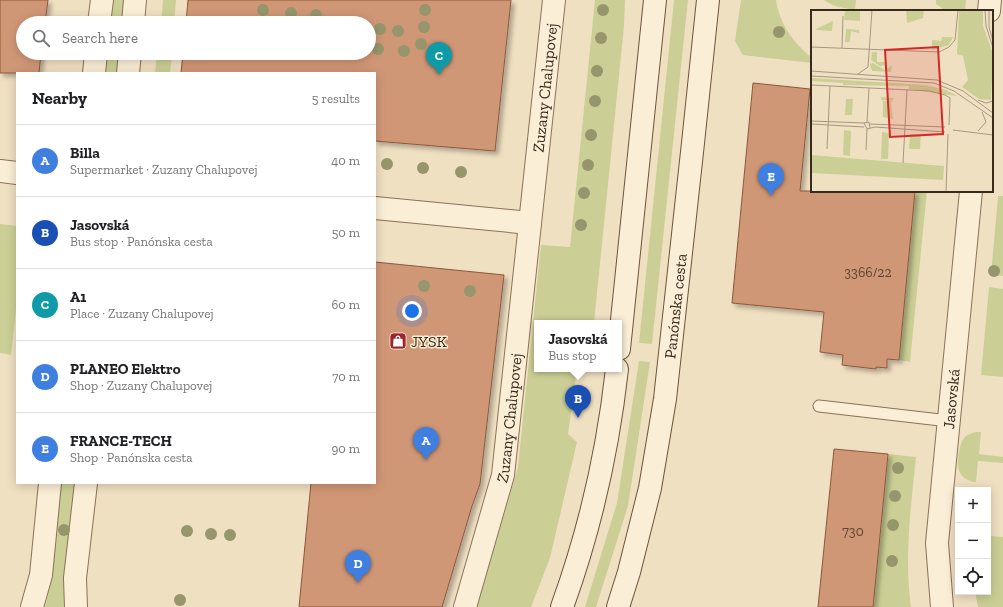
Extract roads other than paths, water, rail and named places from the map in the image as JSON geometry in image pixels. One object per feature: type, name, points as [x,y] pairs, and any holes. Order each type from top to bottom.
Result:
[{"type":"street","points":[[100,16],[102,0]]},
{"type":"street","points":[[133,16],[135,0]]},
{"type":"street","name":"Zuzany Chalupovej","points":[[465,607],[503,475],[554,0]]},
{"type":"street","points":[[622,321],[655,0]]},
{"type":"street","name":"Panónska cesta","points":[[618,607],[629,572],[650,488],[665,399],[694,143],[708,0]]},
{"type":"street","points":[[989,10],[990,0]]},
{"type":"street","points":[[94,72],[95,60]]},
{"type":"street","points":[[128,72],[129,60]]},
{"type":"street","points":[[0,171],[16,173]]},
{"type":"street","name":"Jasovská","points":[[942,607],[938,543],[972,192]]},
{"type":"street","points":[[376,208],[530,223]]},
{"type":"street","points":[[562,607],[576,564],[599,482],[617,372]]},
{"type":"street","points":[[32,607],[41,575],[50,484]]},
{"type":"street","points":[[76,607],[75,578],[86,484]]},
{"type":"lane","points":[[819,406],[949,421]]},
{"type":"place","name":"A1","points":[[439,75]]},
{"type":"place","name":"FRANCE-TECH","points":[[771,196]]},
{"type":"place","name":"JYSK","points":[[398,341]]},
{"type":"place","name":"Jasovská","points":[[578,418]]},
{"type":"place","name":"Billa","points":[[426,460]]},
{"type":"place","name":"PLANEO Elektro","points":[[358,583]]}]
